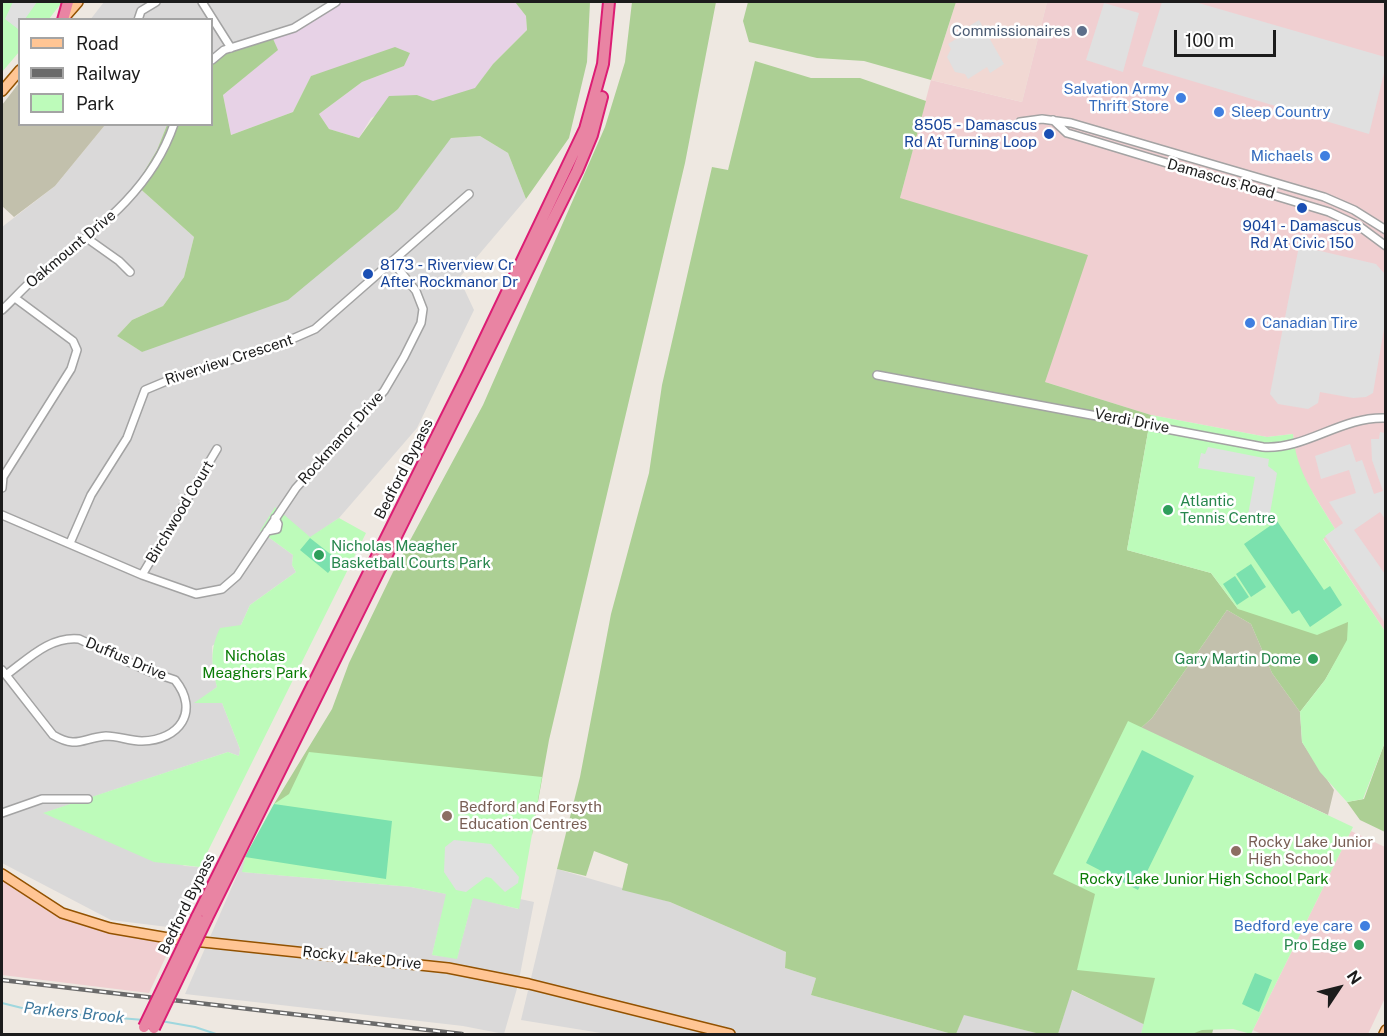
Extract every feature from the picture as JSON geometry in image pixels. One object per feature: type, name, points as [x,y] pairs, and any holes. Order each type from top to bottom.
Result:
[{"type":"highway","points":[[64,18],[68,2]]},
{"type":"highway","name":"Bedford Bypass","points":[[147,1031],[572,157],[596,94],[603,64],[609,2]]},
{"type":"highway","name":"Bedford Bypass","points":[[202,917],[577,171],[592,135],[602,97],[616,2]]},
{"type":"main road","points":[[65,18],[78,2]]},
{"type":"main road","points":[[2,91],[18,72]]},
{"type":"main road","name":"Rocky Lake Drive","points":[[2,874],[63,913],[110,928],[174,939],[448,968],[529,984],[729,1035]]},
{"type":"street","points":[[139,18],[141,11],[156,2]]},
{"type":"street","points":[[202,2],[212,18]]},
{"type":"street","points":[[213,59],[231,48],[294,28],[336,2]]},
{"type":"street","points":[[213,19],[231,48]]},
{"type":"street","name":"Damascus Road","points":[[1053,120],[1067,133],[1329,212],[1358,225],[1386,246]]},
{"type":"street","name":"Damascus Road","points":[[1020,122],[1053,120],[1324,197],[1363,215],[1386,230]]},
{"type":"street","name":"Oakmount Drive","points":[[2,310],[33,280],[88,238],[123,205],[152,171],[173,126]]},
{"type":"street","name":"Riverview Crescent","points":[[70,543],[91,495],[132,429],[145,390],[301,337],[337,312],[469,194]]},
{"type":"street","points":[[88,238],[130,272]]},
{"type":"street","name":"Rockmanor Drive","points":[[2,515],[142,575],[196,594],[222,589],[237,576],[296,488],[384,392],[421,322],[421,300],[392,261]]},
{"type":"street","points":[[2,488],[3,477],[71,369],[77,350],[73,341],[15,298]]},
{"type":"street","name":"Verdi Drive","points":[[877,375],[1263,447],[1292,444],[1352,422],[1385,418]]},
{"type":"street","name":"Birchwood Court","points":[[142,575],[217,449]]},
{"type":"street","name":"Duffus Drive","points":[[69,638],[79,639],[148,671],[175,680],[188,702],[188,712],[179,727],[153,739],[143,741],[108,736],[75,744],[64,742],[53,735],[4,673],[45,646],[69,638]]},
{"type":"street","points":[[2,813],[42,799],[88,799]]},
{"type":"shaded area","points":[[13,2],[37,2],[26,18],[18,18],[18,29],[5,19]]},
{"type":"shaded area","points":[[104,2],[329,2],[302,20],[223,49],[213,57],[213,18],[92,18]]},
{"type":"shaded area","points":[[329,2],[515,2],[526,16],[527,30],[493,64],[475,89],[433,102],[417,95],[371,118],[359,138],[329,129],[319,114],[362,82],[404,66],[409,52],[311,76],[293,112],[231,135],[223,95],[277,50],[270,32],[302,20]]},
{"type":"shaded area","points":[[956,2],[1047,2],[1022,102],[931,80]]},
{"type":"shaded area","points":[[1047,2],[1385,2],[1385,631],[1323,538],[1335,529],[1303,477],[1295,457],[1293,434],[1267,437],[1151,415],[1045,382],[900,198],[931,80],[1022,102]]},
{"type":"shaded area","points":[[1162,2],[1195,2],[1385,57],[1385,69],[1369,134],[1142,66]]},
{"type":"shaded area","points":[[1104,3],[1139,13],[1123,72],[1086,60]]},
{"type":"shaded area","points":[[979,20],[1004,64],[990,73],[987,67],[968,79],[965,74],[955,72],[947,57],[951,49],[948,44],[967,32],[966,28]]},
{"type":"shaded area","points":[[18,84],[18,126],[104,126],[55,186],[14,217],[2,206],[2,105]]},
{"type":"shaded area","points":[[104,126],[167,126],[157,150],[136,185],[194,237],[184,277],[163,306],[132,320],[117,336],[142,352],[398,209],[450,138],[480,136],[508,153],[526,199],[459,278],[474,310],[417,428],[339,518],[310,538],[293,524],[260,531],[293,555],[292,565],[296,572],[250,605],[241,625],[212,646],[213,671],[217,687],[196,703],[222,703],[240,749],[239,756],[228,752],[44,813],[185,866],[200,867],[188,910],[168,927],[111,920],[2,863],[2,227],[55,186]]},
{"type":"shaded area","points":[[1299,246],[1376,264],[1385,274],[1385,323],[1373,393],[1366,397],[1353,398],[1320,392],[1318,403],[1308,409],[1278,404],[1270,394]]},
{"type":"shaded area","points":[[1380,432],[1385,433],[1385,519],[1380,512],[1354,530],[1385,574],[1385,623],[1325,536],[1343,523],[1329,502],[1356,493],[1349,470],[1321,479],[1315,456],[1350,444],[1356,462],[1362,460],[1374,494],[1383,491],[1372,460],[1371,439],[1379,439]]},
{"type":"shaded area","points":[[1208,447],[1269,459],[1268,466],[1277,473],[1269,519],[1248,515],[1255,477],[1198,468],[1201,453],[1205,454]]},
{"type":"shaded area","points":[[1227,610],[1251,624],[1272,673],[1300,712],[1302,742],[1334,790],[1328,815],[1141,728],[1152,718]]},
{"type":"shaded area","points":[[1351,831],[1385,847],[1385,998],[1368,1034],[1261,1034],[1253,1030]]},
{"type":"shaded area","points":[[454,840],[491,844],[519,877],[518,883],[505,892],[491,878],[486,877],[466,892],[456,890],[444,872],[445,847]]},
{"type":"shaded area","points":[[245,857],[243,872],[411,887],[447,894],[432,955],[457,958],[473,897],[518,909],[520,899],[534,902],[518,985],[504,1034],[463,1026],[185,994]]},
{"type":"shaded area","points":[[557,869],[670,902],[786,952],[785,968],[816,978],[811,995],[952,1034],[607,1034],[521,1020]]},
{"type":"shaded area","points":[[2,874],[63,913],[174,939],[149,993],[2,975]]},
{"type":"shaded area","points":[[1071,990],[1144,1024],[1141,1034],[1058,1034]]},
{"type":"shaded area","points":[[964,1014],[1040,1034],[956,1034]]},
{"type":"green space","points":[[2,2],[62,2],[50,18],[18,18],[18,53],[2,72]]},
{"type":"green space","points":[[515,2],[590,2],[587,62],[569,138],[526,199],[508,153],[480,136],[451,138],[398,209],[288,300],[142,352],[117,336],[132,320],[163,306],[184,277],[194,237],[136,185],[157,150],[167,126],[213,126],[213,58],[270,32],[278,50],[223,95],[231,135],[293,112],[311,76],[395,47],[410,53],[404,66],[362,82],[319,114],[329,129],[359,138],[389,96],[417,95],[433,101],[475,88],[493,64],[527,30],[526,16]]},
{"type":"green space","points":[[632,2],[716,2],[685,163],[549,740],[532,835],[274,804],[332,709],[349,663],[393,572],[483,405],[605,127],[625,62]]},
{"type":"green space","points":[[748,2],[956,2],[931,80],[864,61],[817,58],[749,42],[743,21]]},
{"type":"green space","points":[[755,61],[811,78],[860,78],[926,101],[900,198],[1088,255],[1045,382],[1151,415],[1127,550],[1211,573],[1238,609],[1348,622],[1348,640],[1325,680],[1300,712],[1272,673],[1251,624],[1227,610],[1152,718],[1141,728],[1233,949],[1212,1034],[1160,1032],[1072,990],[1058,1034],[1040,1034],[964,1015],[956,1034],[952,1034],[811,995],[816,978],[785,968],[786,952],[670,902],[622,890],[628,864],[594,851],[586,876],[557,869],[580,777],[611,614],[649,473],[662,385],[712,167],[728,170]]},
{"type":"green space","points":[[1151,415],[1267,437],[1293,434],[1303,472],[1335,529],[1323,539],[1385,631],[1385,742],[1363,799],[1347,802],[1320,772],[1302,742],[1300,712],[1325,680],[1347,640],[1348,622],[1317,635],[1238,609],[1211,573],[1127,550]]},
{"type":"green space","name":"Nicholas Meaghers Park","points":[[275,507],[310,537],[339,518],[366,533],[200,867],[154,862],[43,813],[228,752],[239,756],[240,749],[222,703],[194,703],[217,687],[212,657],[220,628],[241,625],[250,605],[296,572],[292,565],[293,555],[260,531]]},
{"type":"green space","points":[[1277,521],[1324,590],[1330,586],[1342,605],[1310,627],[1299,610],[1292,614],[1244,544]]},
{"type":"green space","name":"Nicholas Meagher Basketball Courts Park","points":[[310,538],[338,560],[328,573],[300,550]]},
{"type":"green space","points":[[1251,564],[1266,587],[1251,597],[1236,574]]},
{"type":"green space","points":[[1235,576],[1249,597],[1237,605],[1223,584]]},
{"type":"green space","name":"Rocky Lake Junior High School Park","points":[[1128,721],[1353,827],[1251,1034],[1233,1029],[1202,1030],[1192,1034],[1141,1034],[1155,978],[1077,970],[1095,894],[1053,874]]},
{"type":"green space","points":[[1385,742],[1385,832],[1360,820],[1347,802],[1364,799]]},
{"type":"green space","points":[[1142,750],[1194,776],[1138,890],[1086,863]]},
{"type":"green space","points":[[309,752],[542,777],[519,909],[473,898],[457,959],[432,955],[446,894],[411,887],[242,872],[245,857],[274,804],[289,794]]},
{"type":"green space","points":[[274,804],[392,821],[386,879],[245,857]]},
{"type":"green space","points":[[1255,973],[1272,980],[1259,1012],[1242,1004]]},
{"type":"waterway","name":"Parkers Brook","points":[[2,1003],[34,1011],[144,1020]]},
{"type":"waterway","name":"Parkers Brook","points":[[161,1021],[195,1027],[216,1034]]},
{"type":"waterway","name":"Parkers Brook","points":[[250,1034],[272,1034]]},
{"type":"railway","points":[[2,980],[462,1034]]},
{"type":"place","name":"Commissionaires","points":[[1082,31]]},
{"type":"place","name":"Salvation Army Thrift Store","points":[[1181,98]]},
{"type":"place","name":"Sleep Country","points":[[1219,112]]},
{"type":"place","name":"8505 - Damascus Rd At Turning Loop","points":[[1049,134]]},
{"type":"place","name":"Michaels","points":[[1325,156]]},
{"type":"place","name":"9041 - Damascus Rd At Civic 150","points":[[1302,208]]},
{"type":"place","name":"8173 - Riverview Cr After Rockmanor Dr","points":[[368,274]]},
{"type":"place","name":"Canadian Tire","points":[[1250,323]]},
{"type":"place","name":"Atlantic Tennis Centre","points":[[1168,510]]},
{"type":"place","name":"Nicholas Meagher Basketball Courts Park","points":[[319,555]]},
{"type":"place","name":"Gary Martin Dome","points":[[1313,659]]},
{"type":"place","name":"Bedford and Forsyth Education Centres","points":[[447,816]]},
{"type":"place","name":"Rocky Lake Junior High School","points":[[1236,851]]},
{"type":"place","name":"Bedford eye care","points":[[1365,926]]},
{"type":"place","name":"Pro Edge","points":[[1359,945]]}]
